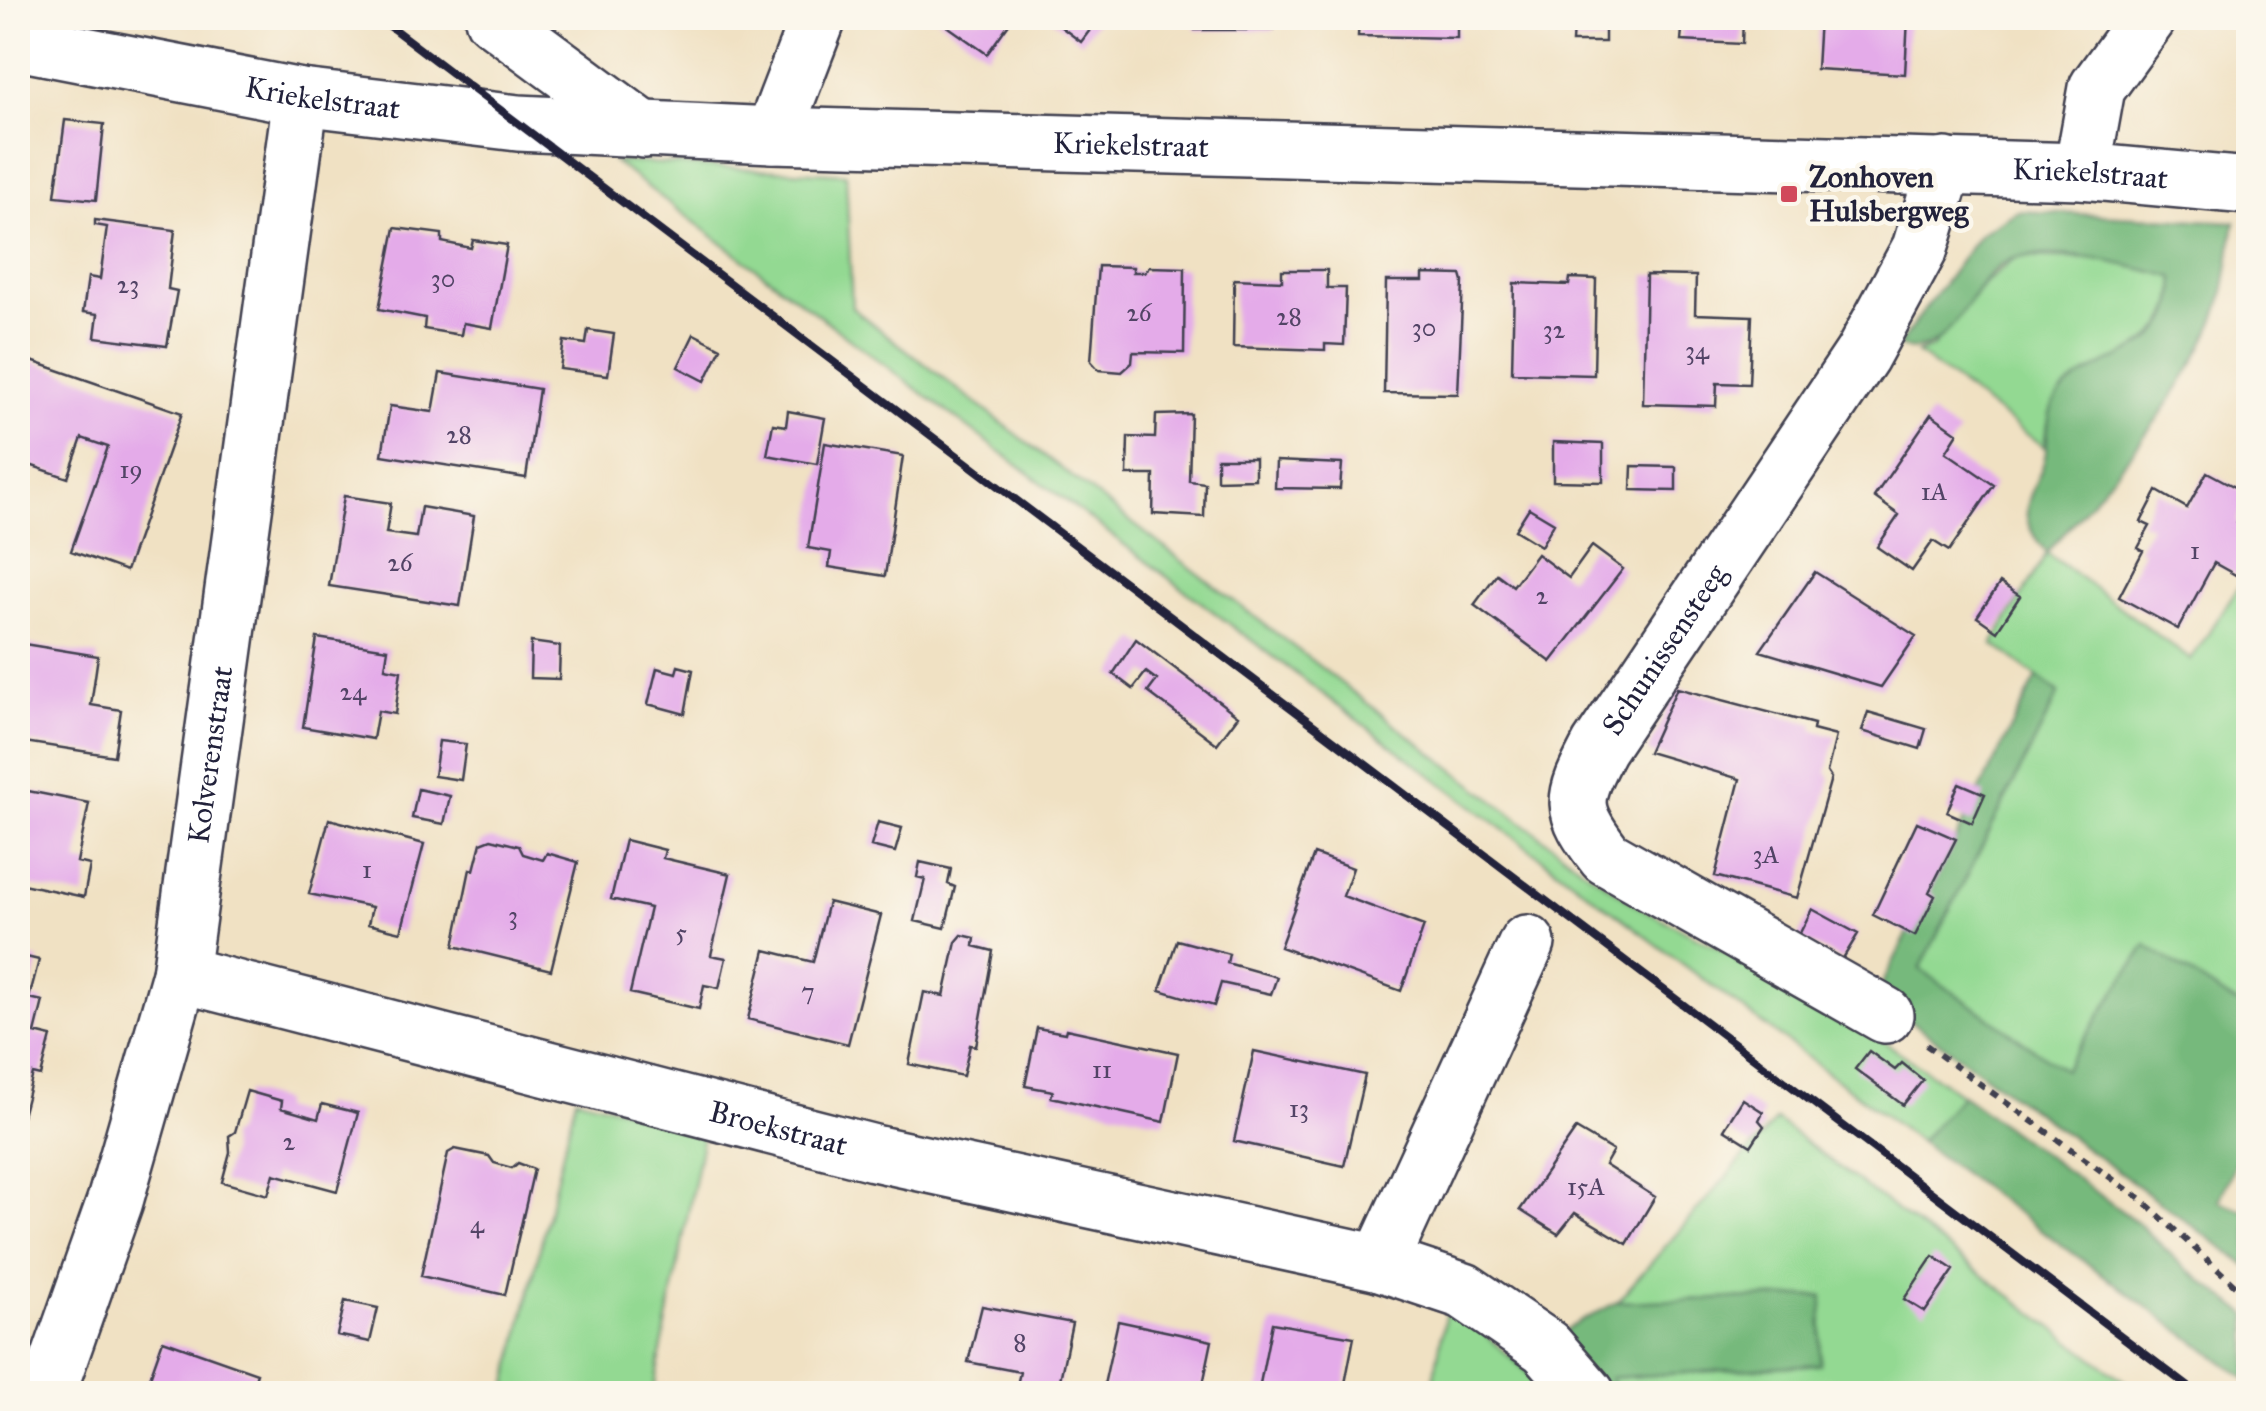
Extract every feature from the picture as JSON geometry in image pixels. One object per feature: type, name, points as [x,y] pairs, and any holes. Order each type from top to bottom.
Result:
[{"type":"street","points":[[493,18],[644,130]]},
{"type":"street","points":[[774,134],[818,18]]},
{"type":"street","points":[[2082,170],[2097,88],[2148,18]]},
{"type":"street","name":"Kriekelstraat","points":[[18,42],[300,97],[518,122],[774,134],[2082,170],[2248,186]]},
{"type":"street","name":"Kolverenstraat","points":[[48,1394],[116,1201],[180,974],[300,97]]},
{"type":"street","name":"Schunissensteeg","points":[[1885,1015],[1606,857],[1581,824],[1577,789],[1599,747],[1862,355],[1920,248],[1946,166]]},
{"type":"street","points":[[1380,1263],[1528,943]]},
{"type":"street","name":"Broekstraat","points":[[180,974],[874,1154],[1380,1263],[1464,1291],[1546,1347],[1587,1394]]},
{"type":"path","points":[[1885,1015],[2143,1201],[2248,1297]]},
{"type":"green space","points":[[613,161],[846,174],[852,308],[1582,868],[1639,907],[1835,1008],[1962,1095],[1920,1142]]},
{"type":"green space","points":[[2018,211],[2235,222],[2220,306],[2188,372],[2120,467],[2047,553],[2031,531],[2027,513],[2044,460],[2049,419],[2056,399],[2082,377],[2154,336],[2166,321],[2173,302],[2174,277],[2078,257],[2020,257],[2002,264],[1987,278],[1935,343],[1918,349],[1898,346],[1980,234]]},
{"type":"green space","points":[[2016,257],[2104,259],[2174,277],[2171,309],[2158,331],[2068,390],[2052,413],[2044,447],[1917,353],[1932,348],[1986,282]]},
{"type":"green space","points":[[2047,553],[2191,660],[2248,573],[2248,1011],[2146,946],[2064,1071],[1920,969],[2059,693],[1993,644]]},
{"type":"green space","points":[[2037,677],[2059,693],[1920,969],[2064,1070],[2146,945],[2248,1011],[2248,1133],[2219,1201],[2248,1212],[2248,1266],[1876,996]]},
{"type":"green space","points":[[1962,1095],[2138,1223],[2183,1266],[2248,1315],[2248,1380],[1920,1142]]},
{"type":"green space","points":[[576,1097],[704,1131],[653,1393],[505,1394]]},
{"type":"green space","points":[[1776,1120],[2140,1393],[1616,1394],[1610,1378],[1820,1364],[1822,1296],[1617,1302]]},
{"type":"green space","points":[[1823,1296],[1820,1364],[1611,1378],[1616,1393],[1549,1393],[1511,1355],[1557,1341],[1567,1329],[1617,1302]]},
{"type":"green space","points":[[1448,1300],[1549,1393],[1431,1394]]},
{"type":"building","points":[[936,18],[1013,18],[987,54]]},
{"type":"building","points":[[1054,18],[1099,18],[1081,42]]},
{"type":"building","points":[[1195,18],[1274,18],[1274,30],[1195,30]]},
{"type":"building","points":[[1359,18],[1457,18],[1457,38],[1358,36]]},
{"type":"building","points":[[1508,18],[1605,18],[1605,42],[1572,42],[1573,27],[1507,25]]},
{"type":"building","points":[[1657,18],[1743,18],[1742,44],[1681,41],[1682,29],[1656,28]]},
{"type":"building","points":[[1819,18],[1908,18],[1905,74],[1816,69]]},
{"type":"building","points":[[65,120],[104,124],[96,200],[55,196]]},
{"type":"building","points":[[95,220],[175,230],[168,289],[177,291],[167,346],[95,337],[98,314],[83,312],[88,277],[100,279],[107,227],[95,225]]},
{"type":"building","points":[[395,228],[442,234],[442,242],[471,248],[473,240],[507,245],[492,328],[463,323],[461,335],[424,329],[425,318],[379,309]]},
{"type":"building","points":[[1098,266],[1133,267],[1133,272],[1145,272],[1149,267],[1185,268],[1184,353],[1133,352],[1132,363],[1122,372],[1099,370],[1091,361]]},
{"type":"building","points":[[1282,270],[1327,270],[1327,288],[1346,288],[1344,345],[1325,344],[1325,350],[1233,347],[1234,279],[1282,281]]},
{"type":"building","points":[[1423,274],[1461,275],[1458,394],[1384,393],[1386,281],[1423,281]]},
{"type":"building","points":[[1646,275],[1696,276],[1695,314],[1752,316],[1749,384],[1717,383],[1716,406],[1643,404]]},
{"type":"building","points":[[1570,278],[1596,279],[1594,375],[1512,373],[1514,283],[1569,285]]},
{"type":"building","points":[[588,330],[614,334],[608,375],[560,369],[564,341],[586,344]]},
{"type":"building","points":[[694,334],[721,348],[705,381],[678,367]]},
{"type":"building","points":[[20,357],[182,413],[126,571],[71,551],[108,447],[82,438],[68,478],[18,461]]},
{"type":"building","points":[[440,373],[539,389],[526,478],[382,455],[390,406],[433,412]]},
{"type":"building","points":[[788,411],[825,418],[817,464],[767,455],[773,424],[786,426]]},
{"type":"building","points":[[1191,414],[1189,481],[1205,483],[1204,517],[1153,514],[1154,475],[1127,475],[1128,437],[1155,438],[1156,415]]},
{"type":"building","points":[[1931,414],[1958,433],[1946,452],[1994,485],[1949,551],[1933,541],[1912,571],[1877,547],[1899,515],[1874,497]]},
{"type":"building","points":[[1553,442],[1603,444],[1603,482],[1553,481]]},
{"type":"building","points":[[825,443],[903,456],[885,576],[829,567],[831,552],[808,548]]},
{"type":"building","points":[[1217,458],[1255,458],[1255,479],[1217,480]]},
{"type":"building","points":[[1276,461],[1342,464],[1340,489],[1275,488]]},
{"type":"building","points":[[1632,466],[1676,467],[1676,491],[1631,490]]},
{"type":"building","points":[[2207,472],[2248,494],[2237,522],[2248,529],[2248,564],[2241,578],[2214,563],[2178,629],[2119,597],[2143,551],[2138,548],[2150,526],[2141,522],[2157,491],[2187,508]]},
{"type":"building","points":[[344,496],[391,503],[386,533],[416,537],[421,507],[474,516],[460,606],[329,586]]},
{"type":"building","points":[[1529,508],[1554,523],[1541,546],[1515,530]]},
{"type":"building","points":[[1592,546],[1623,569],[1551,662],[1474,605],[1497,574],[1513,586],[1537,554],[1569,578]]},
{"type":"building","points":[[1815,572],[1916,636],[1881,687],[1760,651]]},
{"type":"building","points":[[2000,583],[2020,596],[1997,631],[1977,617]]},
{"type":"building","points":[[317,638],[388,649],[385,668],[401,671],[395,714],[378,711],[373,739],[303,727]]},
{"type":"building","points":[[1136,639],[1238,716],[1217,744],[1148,692],[1157,680],[1146,672],[1133,689],[1113,674]]},
{"type":"building","points":[[531,642],[560,646],[559,679],[530,678]]},
{"type":"building","points":[[18,643],[98,656],[91,705],[121,710],[114,756],[18,741]]},
{"type":"building","points":[[678,666],[693,670],[685,714],[648,704],[657,668],[676,673]]},
{"type":"building","points":[[1677,688],[1814,724],[1813,730],[1836,736],[1827,772],[1831,778],[1797,898],[1715,876],[1740,779],[1648,752]]},
{"type":"building","points":[[1868,712],[1926,729],[1920,749],[1862,731]]},
{"type":"building","points":[[439,741],[466,744],[461,780],[434,776]]},
{"type":"building","points":[[1959,783],[1985,794],[1972,823],[1947,812]]},
{"type":"building","points":[[18,789],[89,803],[77,862],[90,865],[84,897],[18,883]]},
{"type":"building","points":[[418,789],[450,796],[444,824],[412,818]]},
{"type":"building","points":[[329,819],[424,844],[401,932],[368,924],[372,907],[309,894]]},
{"type":"building","points":[[878,822],[902,828],[895,852],[871,846]]},
{"type":"building","points":[[1917,822],[1956,839],[1929,892],[1935,896],[1915,936],[1873,915]]},
{"type":"building","points":[[491,839],[519,846],[523,854],[543,860],[547,853],[578,862],[551,970],[454,946],[470,869],[474,870],[481,843]]},
{"type":"building","points":[[625,840],[665,850],[663,858],[730,874],[711,955],[726,958],[719,988],[704,985],[699,1009],[630,993],[650,908],[611,899]]},
{"type":"building","points":[[1314,854],[1353,868],[1343,896],[1424,926],[1401,991],[1280,947]]},
{"type":"building","points":[[920,862],[951,869],[948,884],[955,887],[945,928],[915,921],[925,879],[917,877]]},
{"type":"building","points":[[828,902],[881,915],[848,1044],[748,1019],[765,950],[813,962]]},
{"type":"building","points":[[1812,909],[1858,934],[1842,960],[1798,937]]},
{"type":"building","points":[[962,935],[975,938],[974,946],[993,951],[976,1046],[970,1045],[963,1076],[909,1064],[924,992],[944,996],[956,942]]},
{"type":"building","points":[[1177,940],[1229,954],[1227,963],[1277,977],[1271,994],[1221,983],[1214,1006],[1160,990]]},
{"type":"building","points":[[18,955],[39,960],[29,998],[43,1001],[35,1033],[51,1037],[41,1076],[33,1074],[21,1120],[18,1119]]},
{"type":"building","points":[[1037,1028],[1065,1033],[1066,1029],[1178,1053],[1164,1122],[1051,1097],[1053,1091],[1025,1086]]},
{"type":"building","points":[[1254,1051],[1365,1075],[1344,1166],[1234,1141]]},
{"type":"building","points":[[1869,1051],[1895,1070],[1902,1063],[1923,1080],[1903,1105],[1855,1069]]},
{"type":"building","points":[[247,1091],[282,1101],[281,1108],[318,1119],[322,1104],[358,1113],[337,1191],[274,1174],[268,1195],[222,1182],[230,1152],[229,1136],[235,1132]]},
{"type":"building","points":[[1743,1099],[1763,1112],[1759,1120],[1764,1126],[1751,1146],[1724,1129]]},
{"type":"building","points":[[1576,1129],[1613,1151],[1605,1165],[1655,1197],[1627,1244],[1575,1213],[1558,1234],[1520,1210]]},
{"type":"building","points":[[455,1149],[489,1156],[494,1163],[512,1168],[518,1163],[534,1169],[505,1295],[421,1276],[448,1153]]},
{"type":"building","points":[[1933,1256],[1954,1270],[1925,1312],[1904,1299]]},
{"type":"building","points":[[345,1301],[378,1308],[370,1342],[337,1335]]},
{"type":"building","points":[[982,1306],[1072,1323],[1057,1394],[1015,1394],[1020,1372],[968,1362]]},
{"type":"building","points":[[1118,1321],[1212,1341],[1201,1394],[1102,1394]]},
{"type":"building","points":[[1272,1323],[1354,1337],[1343,1394],[1258,1394]]},
{"type":"building","points":[[163,1340],[257,1373],[250,1394],[144,1394]]},
{"type":"railway","points":[[379,18],[2198,1394]]},
{"type":"place","name":"Zonhoven Hulsbergweg","points":[[1789,194]]}]
